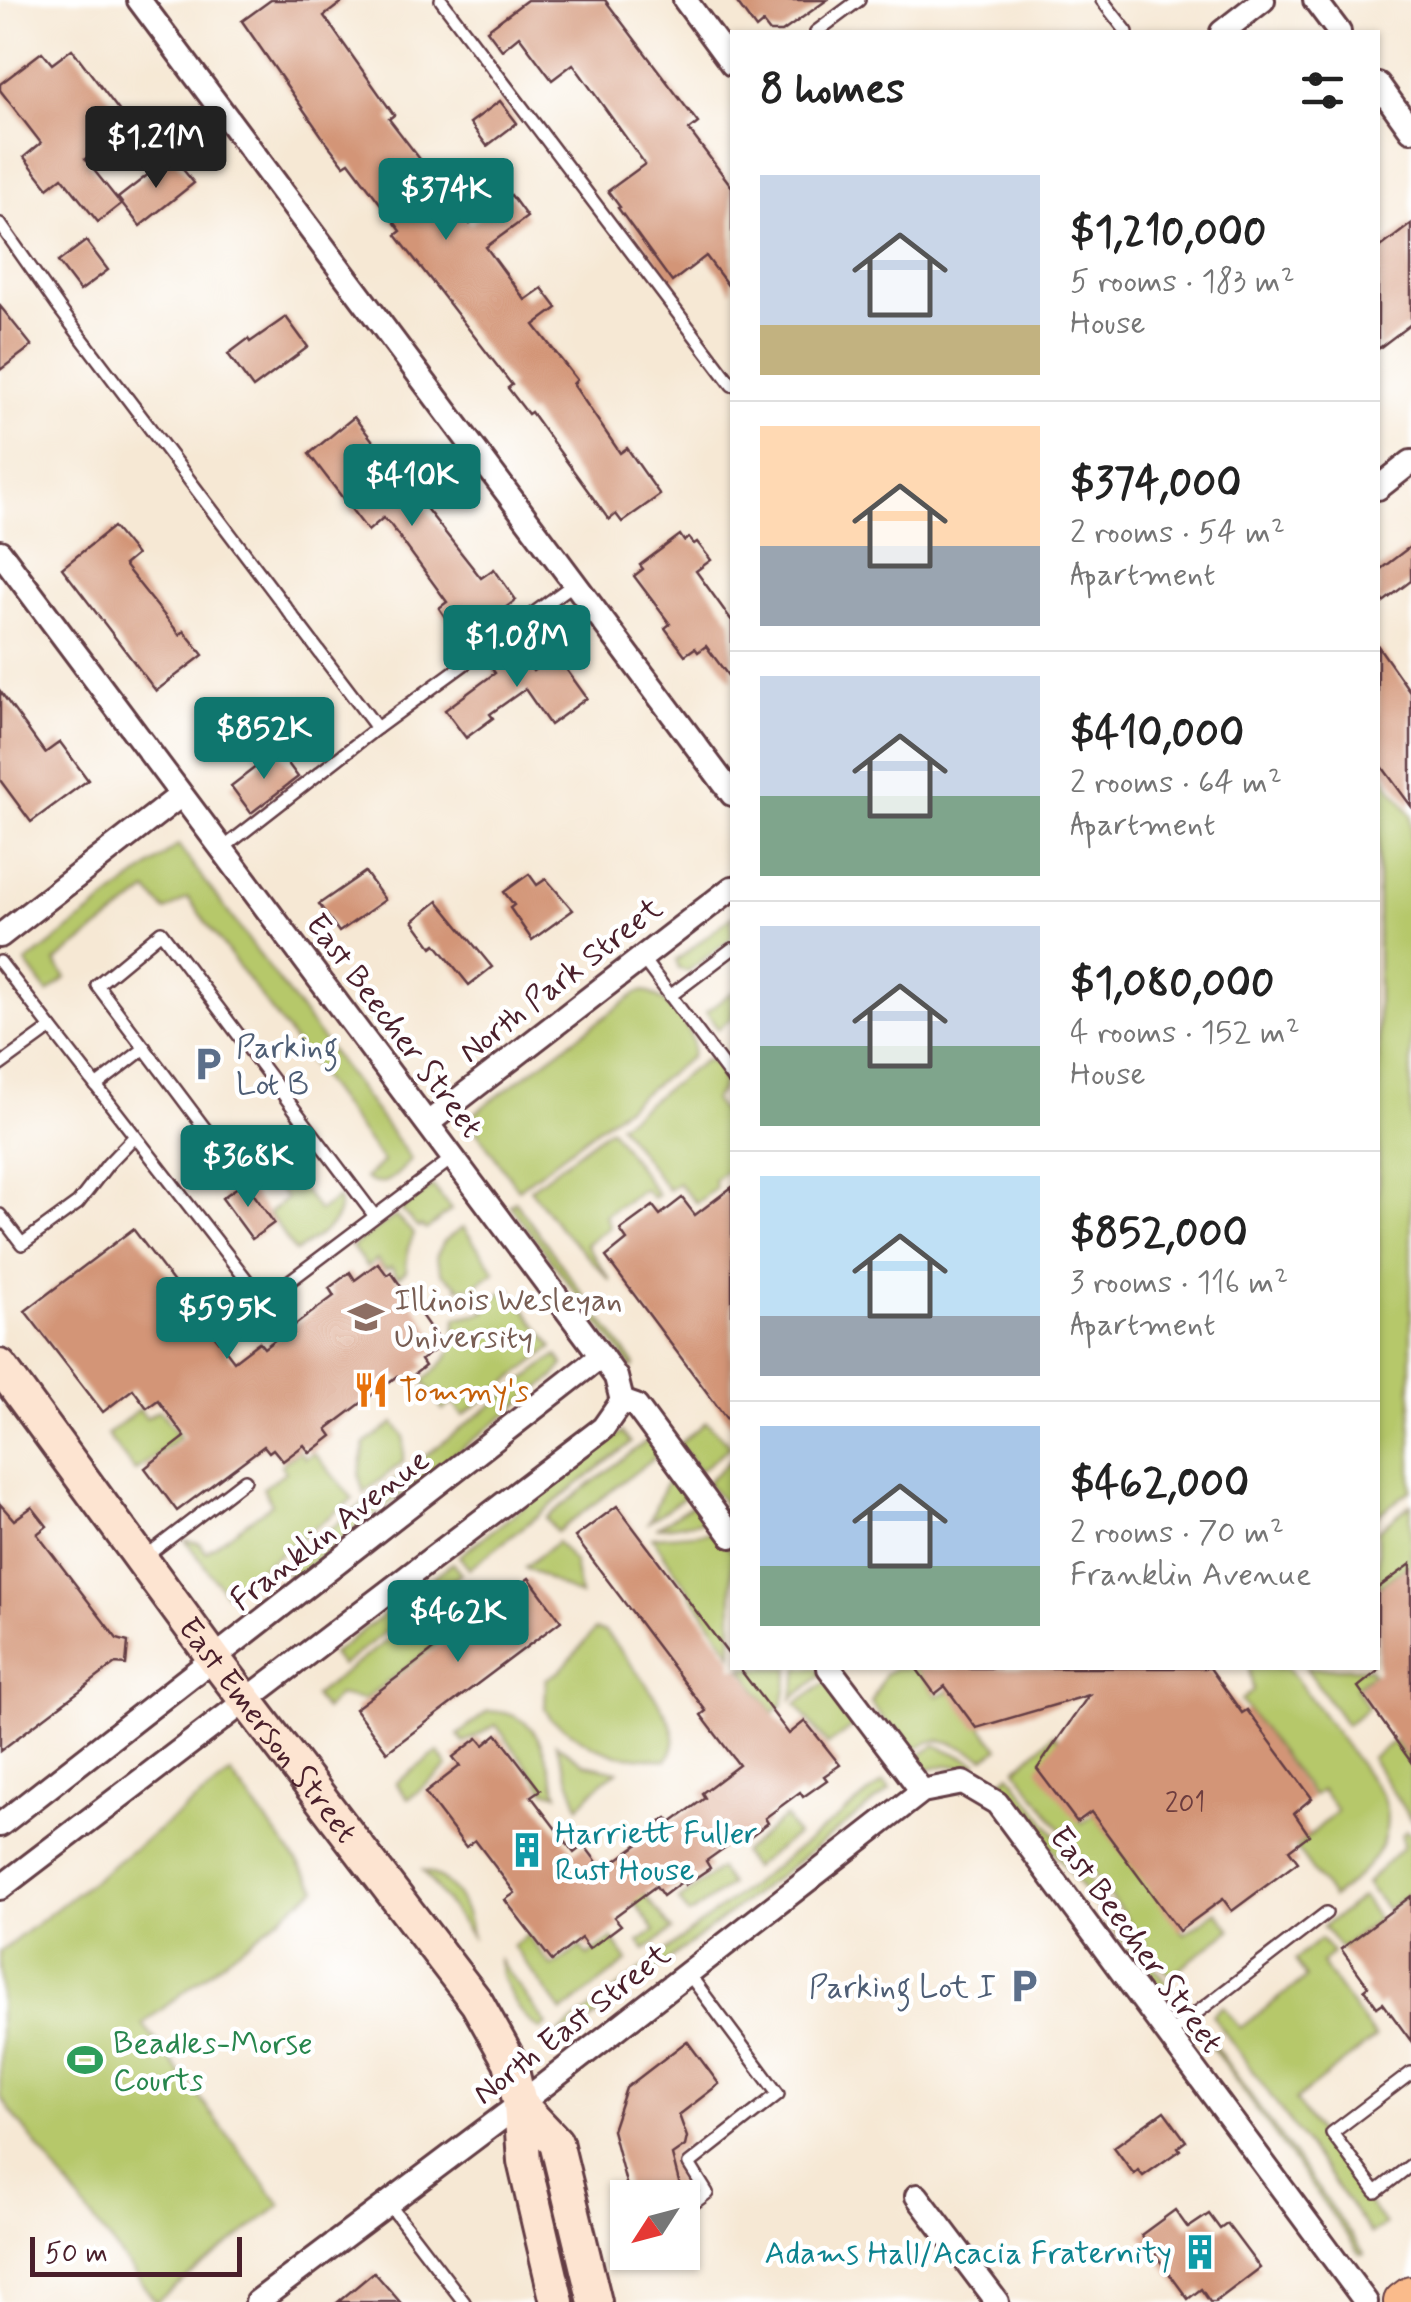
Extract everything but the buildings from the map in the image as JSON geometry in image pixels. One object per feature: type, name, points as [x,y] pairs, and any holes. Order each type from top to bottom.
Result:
[{"type":"main road","name":"East Emerson Street","points":[[0,1366],[215,1660],[477,2004],[510,2062],[520,2104],[524,2161],[556,2302]]},
{"type":"main road","name":"East Emerson Street","points":[[520,2104],[556,2142],[595,2302]]},
{"type":"main road","points":[[1403,2302],[1411,2297]]},
{"type":"street","points":[[138,0],[730,791]]},
{"type":"street","points":[[685,0],[730,61]]},
{"type":"street","points":[[1225,30],[1263,0]]},
{"type":"street","points":[[1316,0],[1338,30]]},
{"type":"street","points":[[1380,87],[1411,130]]},
{"type":"street","points":[[1380,486],[1411,462]]},
{"type":"street","name":"East Beecher Street","points":[[0,552],[601,1356],[616,1377],[622,1401],[636,1406],[730,1533]]},
{"type":"street","points":[[0,936],[181,795]]},
{"type":"street","name":"North Park Street","points":[[428,1122],[730,890]]},
{"type":"street","name":"Franklin Avenue","points":[[0,1825],[601,1356]]},
{"type":"street","points":[[0,1888],[603,1428],[622,1401]]},
{"type":"street","points":[[832,1670],[922,1790]]},
{"type":"street","name":"East Beecher Street","points":[[922,1790],[962,1783],[998,1803],[1366,2302]]},
{"type":"street","name":"North East Street","points":[[256,2302],[520,2104],[922,1790]]},
{"type":"street","points":[[916,2196],[997,2302]]},
{"type":"lane","points":[[442,0],[730,382]]},
{"type":"lane","points":[[819,30],[860,0]]},
{"type":"lane","points":[[1102,0],[1125,30]]},
{"type":"lane","points":[[0,224],[376,728]]},
{"type":"lane","points":[[222,849],[376,728],[575,582]]},
{"type":"lane","points":[[236,1170],[97,985],[161,932],[374,1215]]},
{"type":"lane","points":[[670,996],[730,951]]},
{"type":"lane","points":[[642,958],[730,1075]]},
{"type":"lane","points":[[0,962],[264,1301],[454,1157]]},
{"type":"lane","points":[[0,1066],[51,1028]]},
{"type":"lane","points":[[96,1086],[144,1048]]},
{"type":"lane","points":[[0,1215],[22,1244],[78,1204],[134,1136]]},
{"type":"lane","points":[[141,1560],[245,1480]]},
{"type":"lane","points":[[1168,2035],[1326,1914]]},
{"type":"lane","points":[[688,1973],[778,2094],[688,2164],[698,2180]]},
{"type":"lane","points":[[1411,2073],[1332,2133],[1376,2192],[1411,2165]]},
{"type":"lane","points":[[388,2203],[464,2302]]},
{"type":"green space","points":[[1380,771],[1411,815],[1411,1490],[1380,1513]]},
{"type":"green space","points":[[178,845],[411,1159],[390,1179],[378,1183],[365,1178],[383,1162],[188,898],[166,911],[148,891],[55,962],[66,978],[48,993],[26,963]]},
{"type":"green space","points":[[730,918],[730,940],[688,971],[679,969],[676,961]]},
{"type":"green space","points":[[645,991],[663,1001],[687,1028],[693,1048],[691,1057],[518,1189],[470,1122],[472,1115],[637,993]]},
{"type":"green space","points":[[730,994],[730,1020],[718,1029],[706,1012]]},
{"type":"green space","points":[[705,1060],[715,1061],[723,1076],[713,1100],[730,1123],[730,1168],[714,1180],[716,1188],[696,1203],[678,1183],[668,1190],[619,1124]]},
{"type":"green space","points":[[610,1128],[658,1195],[653,1198],[644,1189],[605,1215],[610,1227],[586,1244],[611,1281],[558,1226],[530,1189]]},
{"type":"green space","points":[[276,1154],[319,1211],[338,1198],[333,1223],[295,1252],[269,1213],[286,1199],[262,1166]]},
{"type":"green space","points":[[433,1186],[451,1210],[426,1230],[418,1228],[401,1210]]},
{"type":"green space","points":[[515,1201],[635,1365],[632,1368],[510,1205]]},
{"type":"green space","points":[[395,1216],[414,1234],[406,1271],[398,1277],[391,1267],[386,1270],[377,1260],[367,1267],[352,1247]]},
{"type":"green space","points":[[463,1227],[495,1271],[473,1287],[457,1288],[442,1274],[436,1257],[444,1241]]},
{"type":"green space","points":[[509,1288],[553,1347],[463,1416],[453,1403],[443,1410],[423,1381],[449,1355],[456,1318],[486,1312],[483,1305]]},
{"type":"green space","points":[[557,1355],[564,1365],[553,1378],[292,1579],[282,1566]]},
{"type":"green space","points":[[139,1409],[146,1418],[159,1410],[180,1437],[135,1471],[107,1435]]},
{"type":"green space","points":[[706,1422],[730,1447],[699,1471],[679,1444]]},
{"type":"green space","points":[[394,1423],[404,1436],[404,1461],[364,1493],[359,1476],[365,1444]]},
{"type":"green space","points":[[622,1432],[631,1443],[469,1569],[459,1556]]},
{"type":"green space","points":[[649,1439],[659,1454],[557,1532],[546,1518]]},
{"type":"green space","points":[[300,1451],[305,1458],[314,1453],[353,1499],[226,1594],[185,1540],[199,1543],[206,1552],[272,1504],[263,1488],[285,1472],[281,1465]]},
{"type":"green space","points":[[730,1461],[730,1511],[707,1482]]},
{"type":"green space","points":[[671,1471],[689,1494],[649,1522]]},
{"type":"green space","points":[[694,1504],[708,1521],[656,1528]]},
{"type":"green space","points":[[1411,1504],[1411,1563],[1380,1586],[1380,1528]]},
{"type":"green space","points":[[717,1532],[730,1550],[730,1651],[652,1537]]},
{"type":"green space","points":[[557,1542],[574,1562],[580,1596],[525,1567]]},
{"type":"green space","points":[[452,1563],[461,1574],[341,1666],[332,1654]]},
{"type":"green space","points":[[457,1587],[461,1592],[457,1596],[473,1617],[363,1700],[338,1695],[325,1710],[314,1696]]},
{"type":"green space","points":[[595,1630],[605,1632],[669,1720],[674,1743],[666,1760],[617,1755],[593,1746],[551,1719],[545,1709],[546,1679],[560,1671]]},
{"type":"green space","points":[[743,1670],[790,1670],[783,1704],[773,1713]]},
{"type":"green space","points":[[799,1670],[818,1670],[822,1675],[792,1699]]},
{"type":"green space","points":[[892,1670],[918,1670],[937,1696],[952,1690],[999,1748],[984,1758],[938,1741],[909,1753],[871,1703],[885,1674]]},
{"type":"green space","points":[[1249,1670],[1289,1670],[1382,1795],[1387,1827],[1383,1841],[1368,1866],[1332,1898],[1296,1848],[1337,1811],[1322,1790],[1313,1796],[1241,1701],[1253,1690]]},
{"type":"green space","points":[[1307,1670],[1373,1673],[1355,1687],[1368,1708],[1346,1725]]},
{"type":"green space","points":[[828,1681],[858,1722],[828,1745],[796,1704]]},
{"type":"green space","points":[[488,1711],[506,1713],[529,1726],[543,1749],[558,1794],[545,1790],[496,1725],[464,1743],[458,1735]]},
{"type":"green space","points":[[1054,1734],[1060,1741],[1040,1768],[1082,1823],[1105,1808],[1100,1823],[1184,1934],[1217,1911],[1231,1930],[1169,1976],[1016,1769]]},
{"type":"green space","points":[[1394,1741],[1404,1756],[1411,1751],[1411,1820],[1371,1758]]},
{"type":"green space","points":[[556,1744],[585,1764],[618,1771],[579,1806]]},
{"type":"green space","points":[[936,1745],[977,1763],[972,1768],[946,1765],[923,1771],[914,1759]]},
{"type":"green space","points":[[438,1752],[448,1767],[408,1799],[396,1783]]},
{"type":"green space","name":"Beadles-Morse Courts","points":[[231,1774],[317,1888],[143,2024],[281,2205],[156,2302],[0,2097],[0,1952]]},
{"type":"green space","points":[[1010,1774],[1180,2002],[1171,2004],[1001,1782]]},
{"type":"green space","points":[[884,1782],[890,1790],[575,2032],[556,2036]]},
{"type":"green space","points":[[785,1817],[796,1835],[752,1868],[742,1853]]},
{"type":"green space","points":[[1406,1831],[1411,1834],[1411,1892],[1387,1910],[1366,1883],[1403,1847],[1402,1835]]},
{"type":"green space","points":[[719,1869],[730,1885],[689,1915],[679,1900]]},
{"type":"green space","points":[[423,1870],[443,1880],[457,1895],[471,1936]]},
{"type":"green space","points":[[630,1876],[672,1930],[645,1950],[639,1942],[655,1931],[621,1884]]},
{"type":"green space","points":[[1362,1897],[1378,1919],[1340,1948],[1323,1927]]},
{"type":"green space","points":[[527,1935],[552,1967],[581,1947],[588,1956],[612,1939],[628,1961],[562,2012],[513,1946]]},
{"type":"green space","points":[[1320,1939],[1333,1953],[1321,1963],[1375,2038],[1295,2100],[1385,2225],[1371,2234],[1212,2015],[1223,2006],[1240,2028],[1306,1978],[1295,1960]]},
{"type":"green space","points":[[499,1960],[547,2025],[541,2030],[513,1999]]},
{"type":"green space","points":[[1202,2028],[1365,2254],[1360,2254]]},
{"type":"place","name":"Parking Lot B","points":[[208,1064]]},
{"type":"place","name":"Illinois Wesleyan University","points":[[366,1317]]},
{"type":"place","name":"Tommy's","points":[[371,1390]]},
{"type":"place","name":"Harriett Fuller Rust House","points":[[527,1850]]},
{"type":"place","name":"Parking Lot I","points":[[1024,1986]]},
{"type":"place","name":"Beadles-Morse Courts","points":[[85,2060]]},
{"type":"place","name":"Adams Hall/Acacia Fraternity","points":[[1200,2252]]}]
